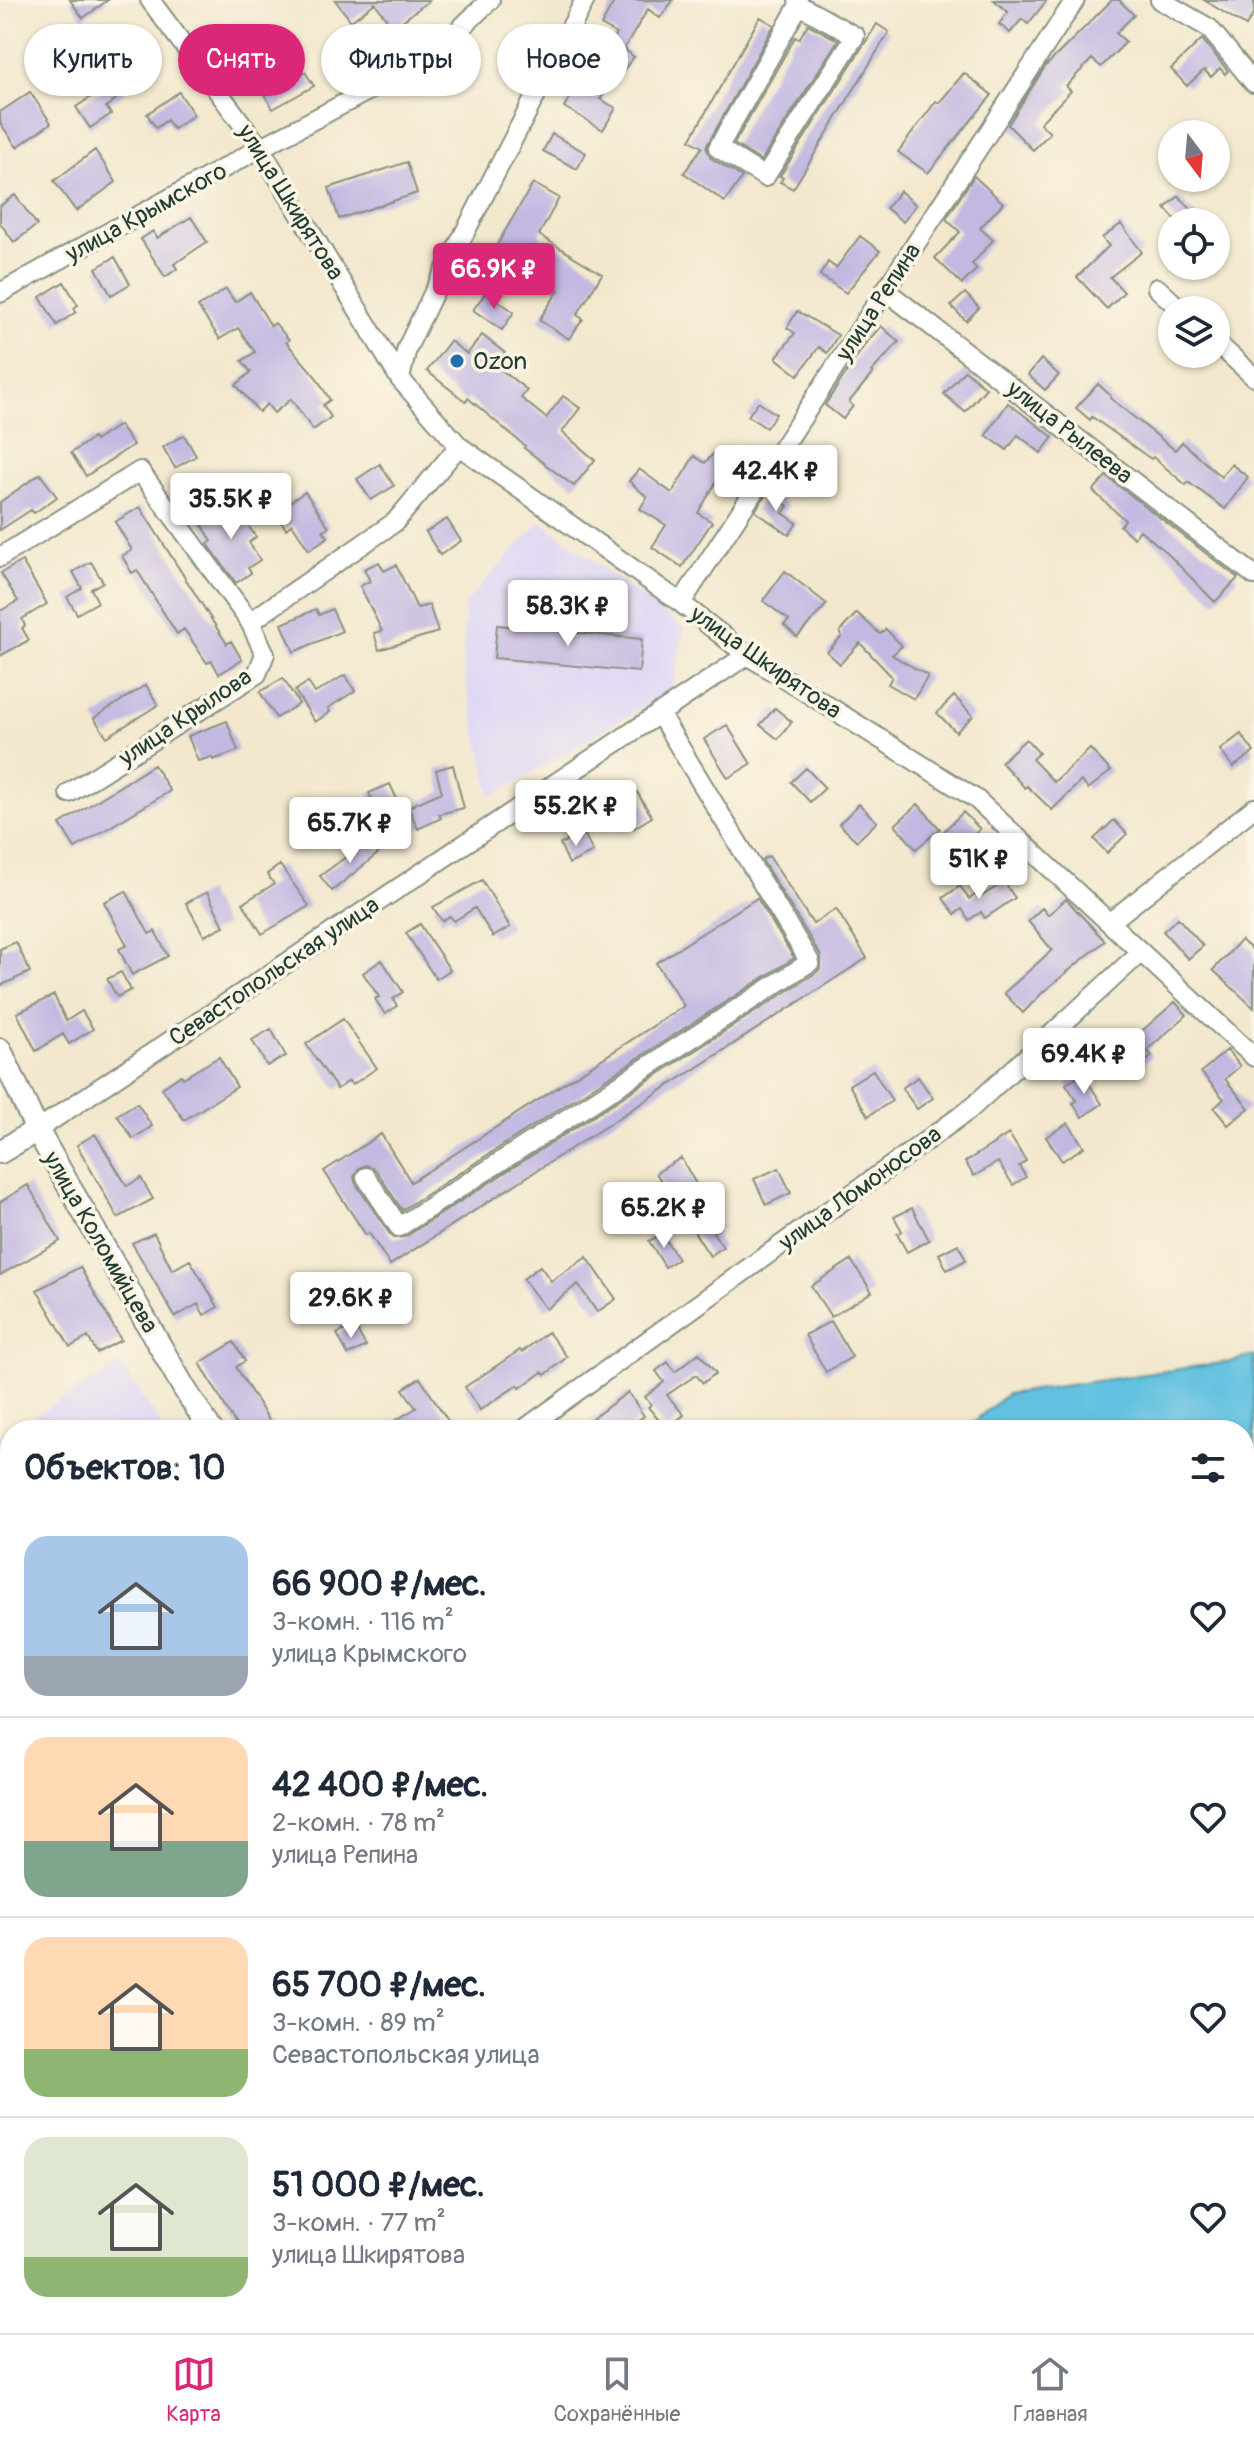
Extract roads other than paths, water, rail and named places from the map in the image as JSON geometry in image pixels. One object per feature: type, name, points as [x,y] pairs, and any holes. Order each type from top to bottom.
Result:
[{"type":"main road","name":"улица Коломийцева","points":[[0,1050],[37,1130],[205,1420]]},
{"type":"main road","name":"Севастопольская улица","points":[[0,1152],[37,1130]]},
{"type":"street","name":"улица Шкирятова","points":[[150,0],[260,148],[400,379],[459,446],[681,603],[747,655],[976,799],[1254,1057]]},
{"type":"street","name":"улица Крымского","points":[[0,293],[260,148],[430,58],[490,0]]},
{"type":"street","points":[[400,379],[407,348],[433,294],[585,0]]},
{"type":"street","name":"улица Репина","points":[[681,603],[1075,0]]},
{"type":"street","points":[[1160,0],[1209,28],[1254,83]]},
{"type":"street","points":[[798,2],[855,36],[765,177],[718,148],[798,2]]},
{"type":"street","points":[[1157,288],[1166,296]]},
{"type":"street","name":"улица Рылеева","points":[[885,290],[1254,575]]},
{"type":"street","points":[[1230,355],[1254,377]]},
{"type":"street","points":[[250,622],[395,522],[459,446]]},
{"type":"street","name":"улица Крылова","points":[[0,557],[140,471],[250,622],[265,654],[257,674],[69,793]]},
{"type":"street","name":"Севастопольская улица","points":[[37,1130],[747,655]]},
{"type":"street","points":[[366,1177],[399,1227],[810,962],[659,713]]},
{"type":"street","points":[[1110,922],[1254,808]]},
{"type":"street","name":"улица Ломоносова","points":[[537,1420],[969,1110],[1141,952]]},
{"type":"water","points":[[1254,1356],[1254,1420],[976,1420],[1007,1394]]},
{"type":"place","name":"Ozon","points":[[457,361]]}]
